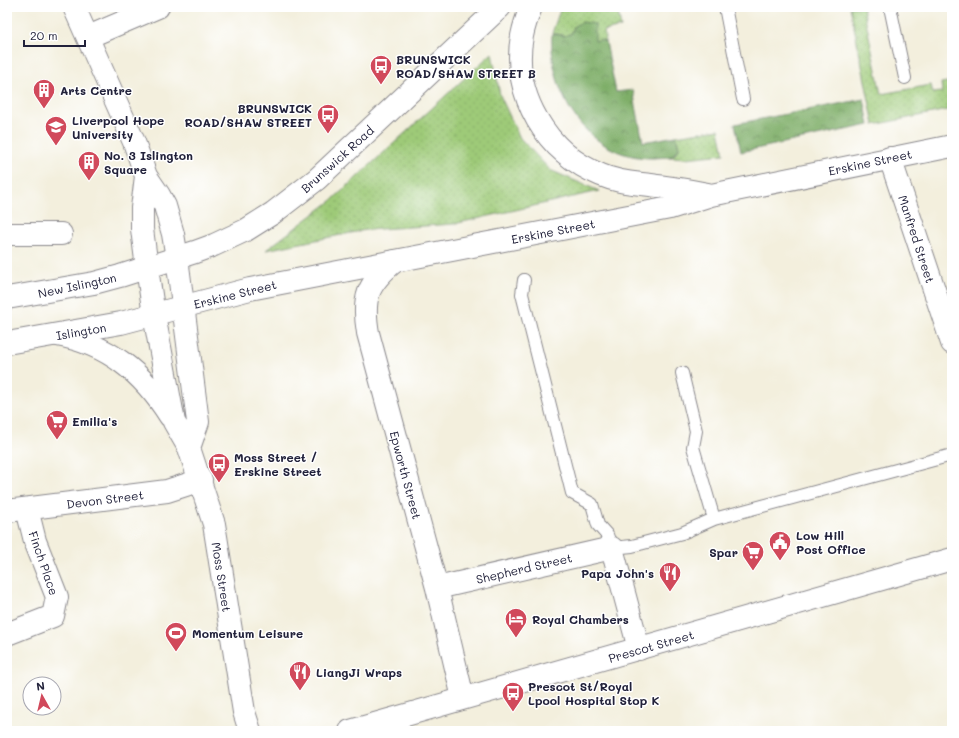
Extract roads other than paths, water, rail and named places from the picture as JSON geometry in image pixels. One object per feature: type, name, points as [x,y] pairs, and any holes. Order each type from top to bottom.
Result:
[{"type":"main road","points":[[74,7],[134,142],[146,176],[159,194],[168,215],[177,258],[198,422],[190,448]]},
{"type":"main road","points":[[88,37],[158,7]]},
{"type":"main road","name":"Brunswick Road","points":[[147,268],[214,245],[246,230],[292,199],[341,156],[500,7]]},
{"type":"main road","points":[[531,7],[522,37],[520,52],[521,68],[527,100],[542,128],[562,151],[574,161],[586,168],[600,175],[618,181],[711,195]]},
{"type":"main road","name":"Erskine Street","points":[[154,315],[250,288],[670,208],[711,195],[952,146]]},
{"type":"main road","name":"Manfred Street","points":[[890,158],[952,343]]},
{"type":"main road","name":"Moss Street","points":[[146,176],[142,208],[142,229],[154,315],[174,422],[190,448],[214,524],[247,721]]},
{"type":"main road","points":[[7,234],[61,234]]},
{"type":"main road","name":"Epworth Street","points":[[394,261],[380,273],[370,288],[366,300],[365,317],[368,333],[437,588],[463,698]]},
{"type":"main road","name":"New Islington","points":[[7,298],[94,283],[147,268]]},
{"type":"main road","name":"Islington","points":[[7,343],[121,323],[154,315]]},
{"type":"main road","points":[[57,335],[77,339],[90,344],[104,351],[130,368],[152,391],[174,422]]},
{"type":"main road","name":"Devon Street","points":[[17,510],[167,491],[201,480]]},
{"type":"main road","name":"Finch Place","points":[[7,634],[53,616],[57,597],[35,542],[17,510]]},
{"type":"main road","points":[[612,548],[639,649]]},
{"type":"main road","name":"Shepherd Street","points":[[437,588],[612,548]]},
{"type":"main road","name":"Prescot Street","points":[[350,731],[952,559]]},
{"type":"main road","points":[[233,731],[247,721]]},
{"type":"lane","points":[[725,7],[743,99]]},
{"type":"lane","points":[[890,7],[905,78]]},
{"type":"lane","points":[[524,280],[522,294],[572,493],[592,504],[598,525],[607,535],[612,548],[632,546],[682,533],[714,519],[952,455]]},
{"type":"lane","points":[[682,373],[696,431],[693,447],[714,519]]},
{"type":"place","name":"BRUNSWICK ROAD/SHAW STREET B","points":[[381,86]]},
{"type":"place","name":"Arts Centre","points":[[44,110]]},
{"type":"place","name":"BRUNSWICK ROAD/SHAW STREET","points":[[328,134]]},
{"type":"place","name":"Liverpool Hope University","points":[[56,146]]},
{"type":"place","name":"No. 3 Islington Square","points":[[89,182]]},
{"type":"place","name":"Emilia's","points":[[57,440]]},
{"type":"place","name":"Moss Street / Erskine Street","points":[[219,484]]},
{"type":"place","name":"Low Hill Post Office","points":[[780,562]]},
{"type":"place","name":"Spar","points":[[753,572]]},
{"type":"place","name":"Papa John's","points":[[670,592]]},
{"type":"place","name":"Royal Chambers","points":[[516,638]]},
{"type":"place","name":"Momentum Leisure","points":[[176,652]]},
{"type":"place","name":"LiangJi Wraps","points":[[300,692]]},
{"type":"place","name":"Prescot St/Royal Lpool Hospital Stop K","points":[[513,712]]}]
